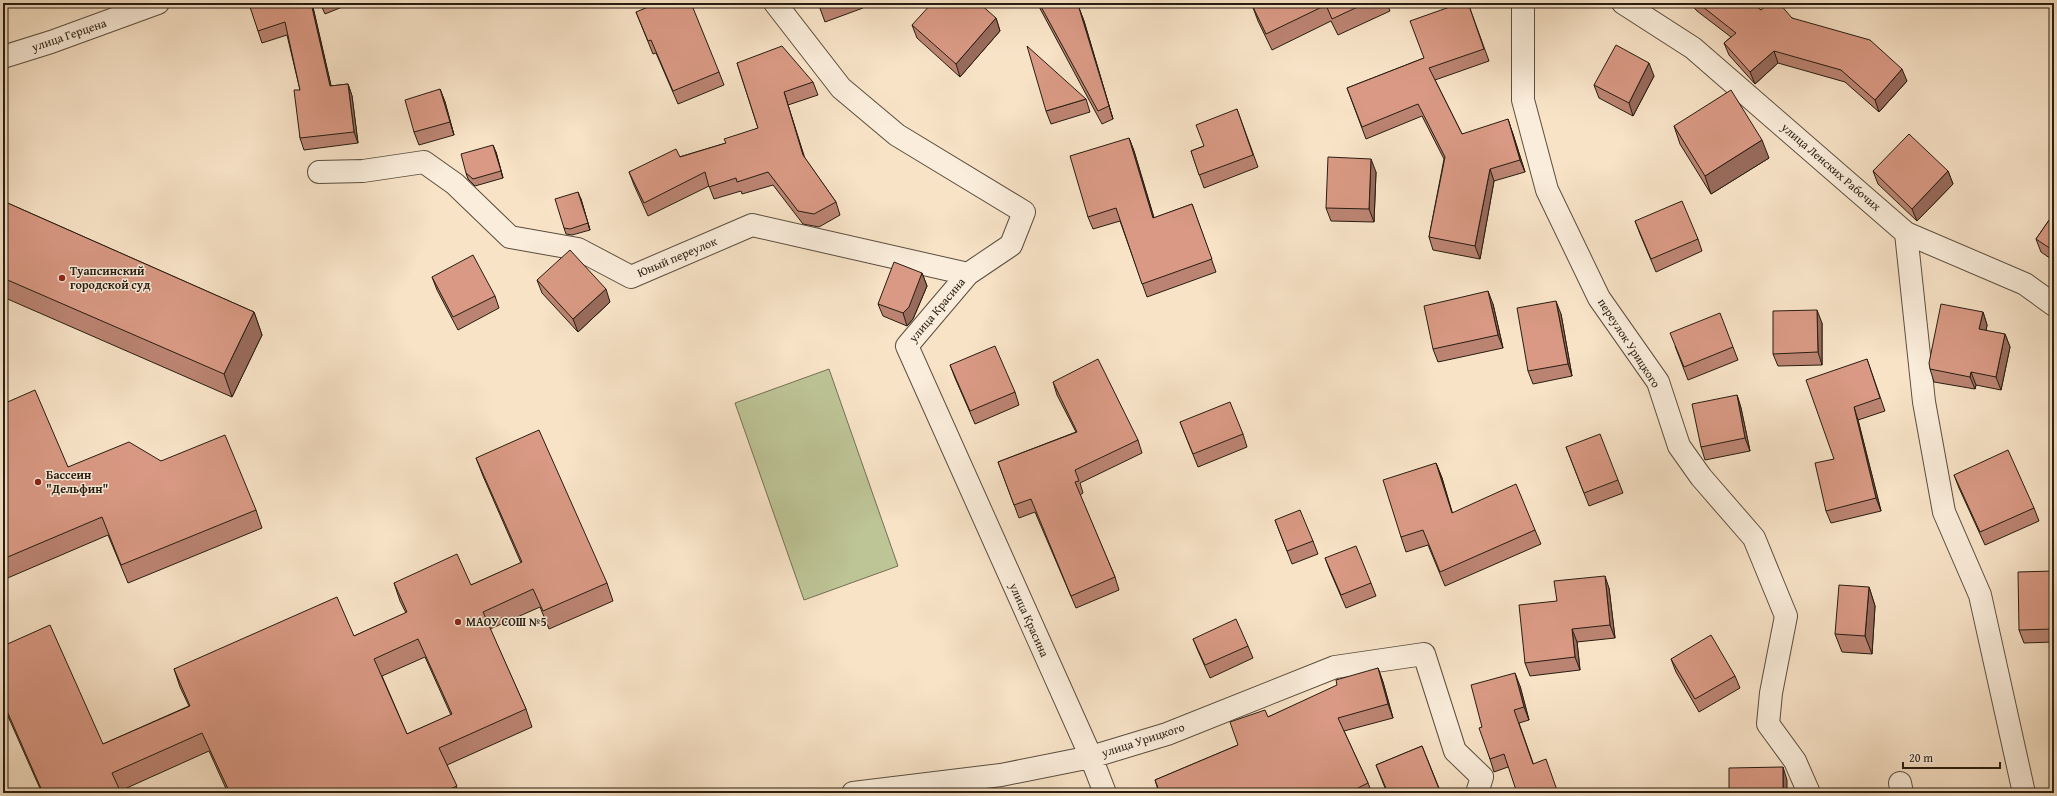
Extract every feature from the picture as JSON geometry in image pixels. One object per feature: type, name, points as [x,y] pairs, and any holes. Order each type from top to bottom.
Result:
[{"type":"street","name":"улица Герцена","points":[[3,57],[51,42],[158,3]]},
{"type":"street","name":"улица Красина","points":[[775,3],[847,93],[897,135],[1024,212],[1011,245],[968,274],[907,346],[1091,758],[1105,793]]},
{"type":"street","name":"переулок Урицкого","points":[[1523,3],[1522,100],[1547,190],[1599,298],[1658,382],[1680,446],[1701,477],[1754,538],[1786,616],[1771,693],[1768,724],[1795,761],[1809,793]]},
{"type":"street","name":"улица Ленских Рабочих","points":[[1623,3],[1693,48],[1906,233],[2025,284],[2054,305]]},
{"type":"street","name":"Юный переулок","points":[[319,172],[363,171],[424,162],[455,184],[510,237],[578,249],[631,277],[752,225],[968,274]]},
{"type":"street","points":[[1906,233],[1924,402],[1944,512],[1980,595],[2024,793]]},
{"type":"street","name":"улица Урицкого","points":[[853,793],[1001,775],[1091,758],[1166,734],[1335,667],[1424,654],[1455,751],[1482,777],[1477,793]]},
{"type":"green space","points":[[829,369],[898,566],[804,600],[735,403]]},
{"type":"building","points":[[311,3],[330,86],[348,84],[354,132],[300,138],[294,90],[300,90],[285,22],[258,31],[249,4]]},
{"type":"building","points":[[658,3],[691,3],[719,72],[673,91],[651,40],[648,41],[636,12]]},
{"type":"building","points":[[818,3],[826,3],[819,6]]},
{"type":"building","points":[[932,3],[979,3],[996,18],[956,64],[912,25]]},
{"type":"building","points":[[1039,3],[1076,3],[1079,8],[1109,106],[1098,111]]},
{"type":"building","points":[[1256,3],[1366,3],[1332,19],[1326,5],[1266,34],[1252,5]]},
{"type":"building","points":[[1461,3],[1468,3],[1484,49],[1429,68],[1462,134],[1508,119],[1520,160],[1490,169],[1475,246],[1429,237],[1445,157],[1418,104],[1362,127],[1347,88],[1424,58],[1410,21]]},
{"type":"building","points":[[1698,3],[1752,3],[1761,10],[1769,3],[1779,3],[1792,18],[1870,40],[1902,69],[1875,100],[1841,70],[1774,51],[1750,72],[1724,43],[1736,33]]},
{"type":"building","points":[[1616,45],[1649,63],[1629,103],[1594,85]]},
{"type":"building","points":[[782,46],[813,82],[784,92],[803,155],[836,202],[814,214],[798,211],[768,172],[737,182],[736,178],[709,187],[705,172],[644,203],[629,172],[676,149],[680,157],[726,143],[724,139],[758,128],[737,63]]},
{"type":"building","points":[[1027,46],[1086,99],[1046,111]]},
{"type":"building","points":[[440,89],[450,122],[414,132],[405,100]]},
{"type":"building","points":[[1731,90],[1762,140],[1705,176],[1674,126]]},
{"type":"building","points":[[1237,109],[1253,155],[1199,175],[1191,151],[1204,146],[1196,125]]},
{"type":"building","points":[[1909,134],[1948,171],[1912,209],[1873,171]]},
{"type":"building","points":[[1129,138],[1153,218],[1192,204],[1212,259],[1142,284],[1116,208],[1088,217],[1070,156]]},
{"type":"building","points":[[493,145],[501,171],[473,179],[466,173],[461,154]]},
{"type":"building","points":[[1328,157],[1371,159],[1369,209],[1326,208]]},
{"type":"building","points":[[578,192],[588,223],[570,229],[564,228],[555,199]]},
{"type":"building","name":"Туапсинский городской суд","points":[[3,201],[254,312],[224,374],[3,278]]},
{"type":"building","points":[[1682,201],[1698,239],[1651,259],[1635,221]]},
{"type":"building","points":[[2054,213],[2054,251],[2036,239]]},
{"type":"building","points":[[570,250],[606,289],[573,319],[537,280]]},
{"type":"building","points":[[473,255],[495,296],[453,317],[432,277]]},
{"type":"building","points":[[894,262],[922,273],[909,307],[903,313],[878,304]]},
{"type":"building","points":[[1488,291],[1498,335],[1433,349],[1424,306]]},
{"type":"building","points":[[1556,301],[1568,364],[1528,371],[1517,308]]},
{"type":"building","points":[[1941,304],[1983,312],[1979,329],[2005,334],[1996,377],[1971,372],[1970,377],[1930,369],[1929,363]]},
{"type":"building","points":[[1817,310],[1818,352],[1773,354],[1773,311]]},
{"type":"building","points":[[1720,313],[1733,347],[1684,367],[1670,333]]},
{"type":"building","points":[[995,346],[1015,392],[970,411],[950,365]]},
{"type":"building","points":[[1098,359],[1138,440],[1075,470],[1079,481],[1075,482],[1115,577],[1071,596],[1031,499],[1014,505],[998,462],[1077,432],[1053,382]]},
{"type":"building","points":[[1867,359],[1880,398],[1854,407],[1876,498],[1826,511],[1815,463],[1834,459],[1806,380]]},
{"type":"building","points":[[35,390],[68,467],[129,442],[161,461],[225,435],[256,510],[121,565],[102,517],[3,559],[3,404]]},
{"type":"building","points":[[1737,395],[1745,438],[1701,447],[1692,404]]},
{"type":"building","points":[[1230,402],[1243,434],[1193,454],[1180,422]]},
{"type":"building","name":"МАОУ СОШ №5","points":[[539,430],[607,583],[543,611],[533,589],[483,612],[526,709],[439,748],[457,786],[442,793],[230,793],[202,733],[112,773],[121,793],[43,793],[3,702],[3,646],[50,625],[103,744],[190,706],[174,669],[337,597],[354,636],[407,612],[394,583],[457,554],[471,585],[522,562],[476,458]],"holes":[[[418,639],[452,714],[407,734],[374,659]]]},
{"type":"building","points":[[1600,434],[1618,480],[1584,493],[1566,447]]},
{"type":"building","points":[[2008,450],[2034,508],[1980,532],[1954,475]]},
{"type":"building","points":[[1436,463],[1452,513],[1516,484],[1535,530],[1440,572],[1423,530],[1401,537],[1383,480]]},
{"type":"building","points":[[1300,510],[1313,541],[1287,551],[1275,520]]},
{"type":"building","points":[[1356,546],[1371,583],[1341,595],[1325,558]]},
{"type":"building","points":[[2054,571],[2054,629],[2019,630],[2018,572]]},
{"type":"building","points":[[1605,576],[1610,625],[1572,629],[1575,657],[1525,663],[1519,605],[1557,601],[1554,581]]},
{"type":"building","points":[[1839,585],[1869,587],[1865,636],[1835,634]]},
{"type":"building","points":[[1236,619],[1248,646],[1205,665],[1193,639]]},
{"type":"building","points":[[1711,635],[1735,676],[1695,699],[1671,659]]},
{"type":"building","points":[[1378,668],[1388,704],[1338,718],[1368,783],[1348,793],[1160,793],[1155,780],[1238,745],[1230,722],[1265,710],[1268,717],[1337,685],[1336,680]]},
{"type":"building","points":[[1515,673],[1524,707],[1514,710],[1533,764],[1546,759],[1558,793],[1517,793],[1504,754],[1490,759],[1479,728],[1482,727],[1471,685]]},
{"type":"building","points":[[1422,746],[1439,789],[1429,793],[1388,793],[1376,765]]},
{"type":"building","points":[[1783,767],[1783,793],[1729,793],[1729,768]]},
{"type":"place","name":"Туапсинский городской суд","points":[[62,278]]},
{"type":"place","name":"Бассеин \"Дельфин\"","points":[[38,482]]},
{"type":"place","name":"МАОУ СОШ №5","points":[[458,622]]}]
